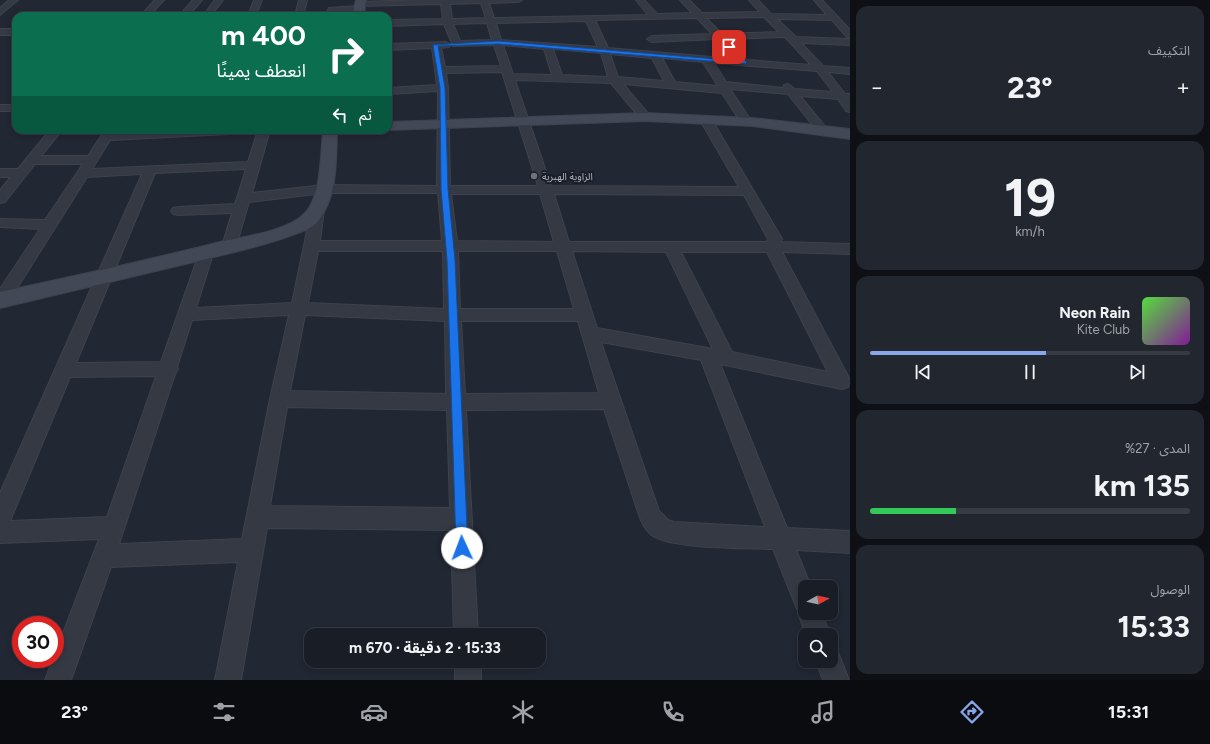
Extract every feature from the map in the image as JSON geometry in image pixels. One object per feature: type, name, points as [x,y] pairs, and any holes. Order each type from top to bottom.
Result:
[{"type":"street","points":[[0,12],[14,0]]},
{"type":"street","points":[[148,12],[160,0]]},
{"type":"street","points":[[188,12],[198,0]]},
{"type":"street","points":[[210,12],[219,0]]},
{"type":"street","points":[[254,12],[258,0]]},
{"type":"street","points":[[300,12],[303,0]]},
{"type":"street","points":[[484,0],[546,191],[610,401],[651,518],[661,529],[680,534],[850,542]]},
{"type":"street","points":[[330,12],[333,10],[360,7],[445,1],[518,0]]},
{"type":"street","points":[[640,0],[655,16]]},
{"type":"street","points":[[684,0],[745,62]]},
{"type":"street","points":[[753,0],[846,97],[850,109]]},
{"type":"street","points":[[818,0],[850,35]]},
{"type":"street","points":[[445,1],[448,22],[456,44]]},
{"type":"street","points":[[392,23],[698,15],[767,15],[835,18]]},
{"type":"street","points":[[638,17],[649,33],[671,85]]},
{"type":"street","points":[[589,18],[605,52],[614,80],[644,117]]},
{"type":"street","points":[[0,32],[12,32]]},
{"type":"street","points":[[649,33],[789,37],[850,42]]},
{"type":"street","points":[[392,47],[498,42],[850,71]]},
{"type":"street","points":[[436,45],[443,88],[442,124],[444,189],[450,247],[466,628]]},
{"type":"street","points":[[548,47],[558,78]]},
{"type":"street","points":[[707,60],[746,122]]},
{"type":"street","points":[[771,65],[822,130]]},
{"type":"street","points":[[440,70],[724,87],[846,97]]},
{"type":"street","points":[[392,91],[443,88]]},
{"type":"street","points":[[0,108],[12,108]]},
{"type":"street","points":[[392,126],[522,120],[644,117],[746,122],[850,134]]},
{"type":"street","points":[[706,120],[775,239],[772,247],[847,387]]},
{"type":"street","points":[[0,199],[53,134]]},
{"type":"street","points":[[0,300],[108,134]]},
{"type":"street","points":[[229,246],[263,134]]},
{"type":"street","points":[[228,680],[279,399],[312,246],[317,210],[324,189],[330,134]]},
{"type":"street","points":[[30,160],[91,160]]},
{"type":"street","points":[[83,174],[254,165]]},
{"type":"street","points":[[0,518],[150,170]]},
{"type":"street","points":[[0,174],[20,173]]},
{"type":"street","points":[[178,211],[243,203],[324,189],[748,191]]},
{"type":"street","points":[[0,300],[229,246],[298,226],[311,218],[317,210]]},
{"type":"street","points":[[0,223],[50,225]]},
{"type":"street","points":[[312,246],[772,247],[850,249]]},
{"type":"street","points":[[671,247],[717,356],[780,538],[798,583]]},
{"type":"street","points":[[58,680],[114,528],[169,369],[207,251]]},
{"type":"street","points":[[187,314],[298,309],[453,315],[584,315]]},
{"type":"street","points":[[590,334],[717,356],[847,387]]},
{"type":"street","points":[[63,370],[169,369]]},
{"type":"street","points":[[279,399],[456,402],[610,401]]},
{"type":"street","points":[[257,517],[461,519]]},
{"type":"street","points":[[0,532],[114,528]]},
{"type":"street","points":[[104,556],[251,550]]},
{"type":"street","points":[[468,668],[468,680]]},
{"type":"street","points":[[832,668],[836,680]]},
{"type":"place","name":"الزاوية الهبرية","points":[[534,176]]},
{"type":"route","points":[[462,548],[451,260],[444,189],[442,124],[443,88],[436,45],[498,42],[605,52],[745,62],[729,47]]}]
